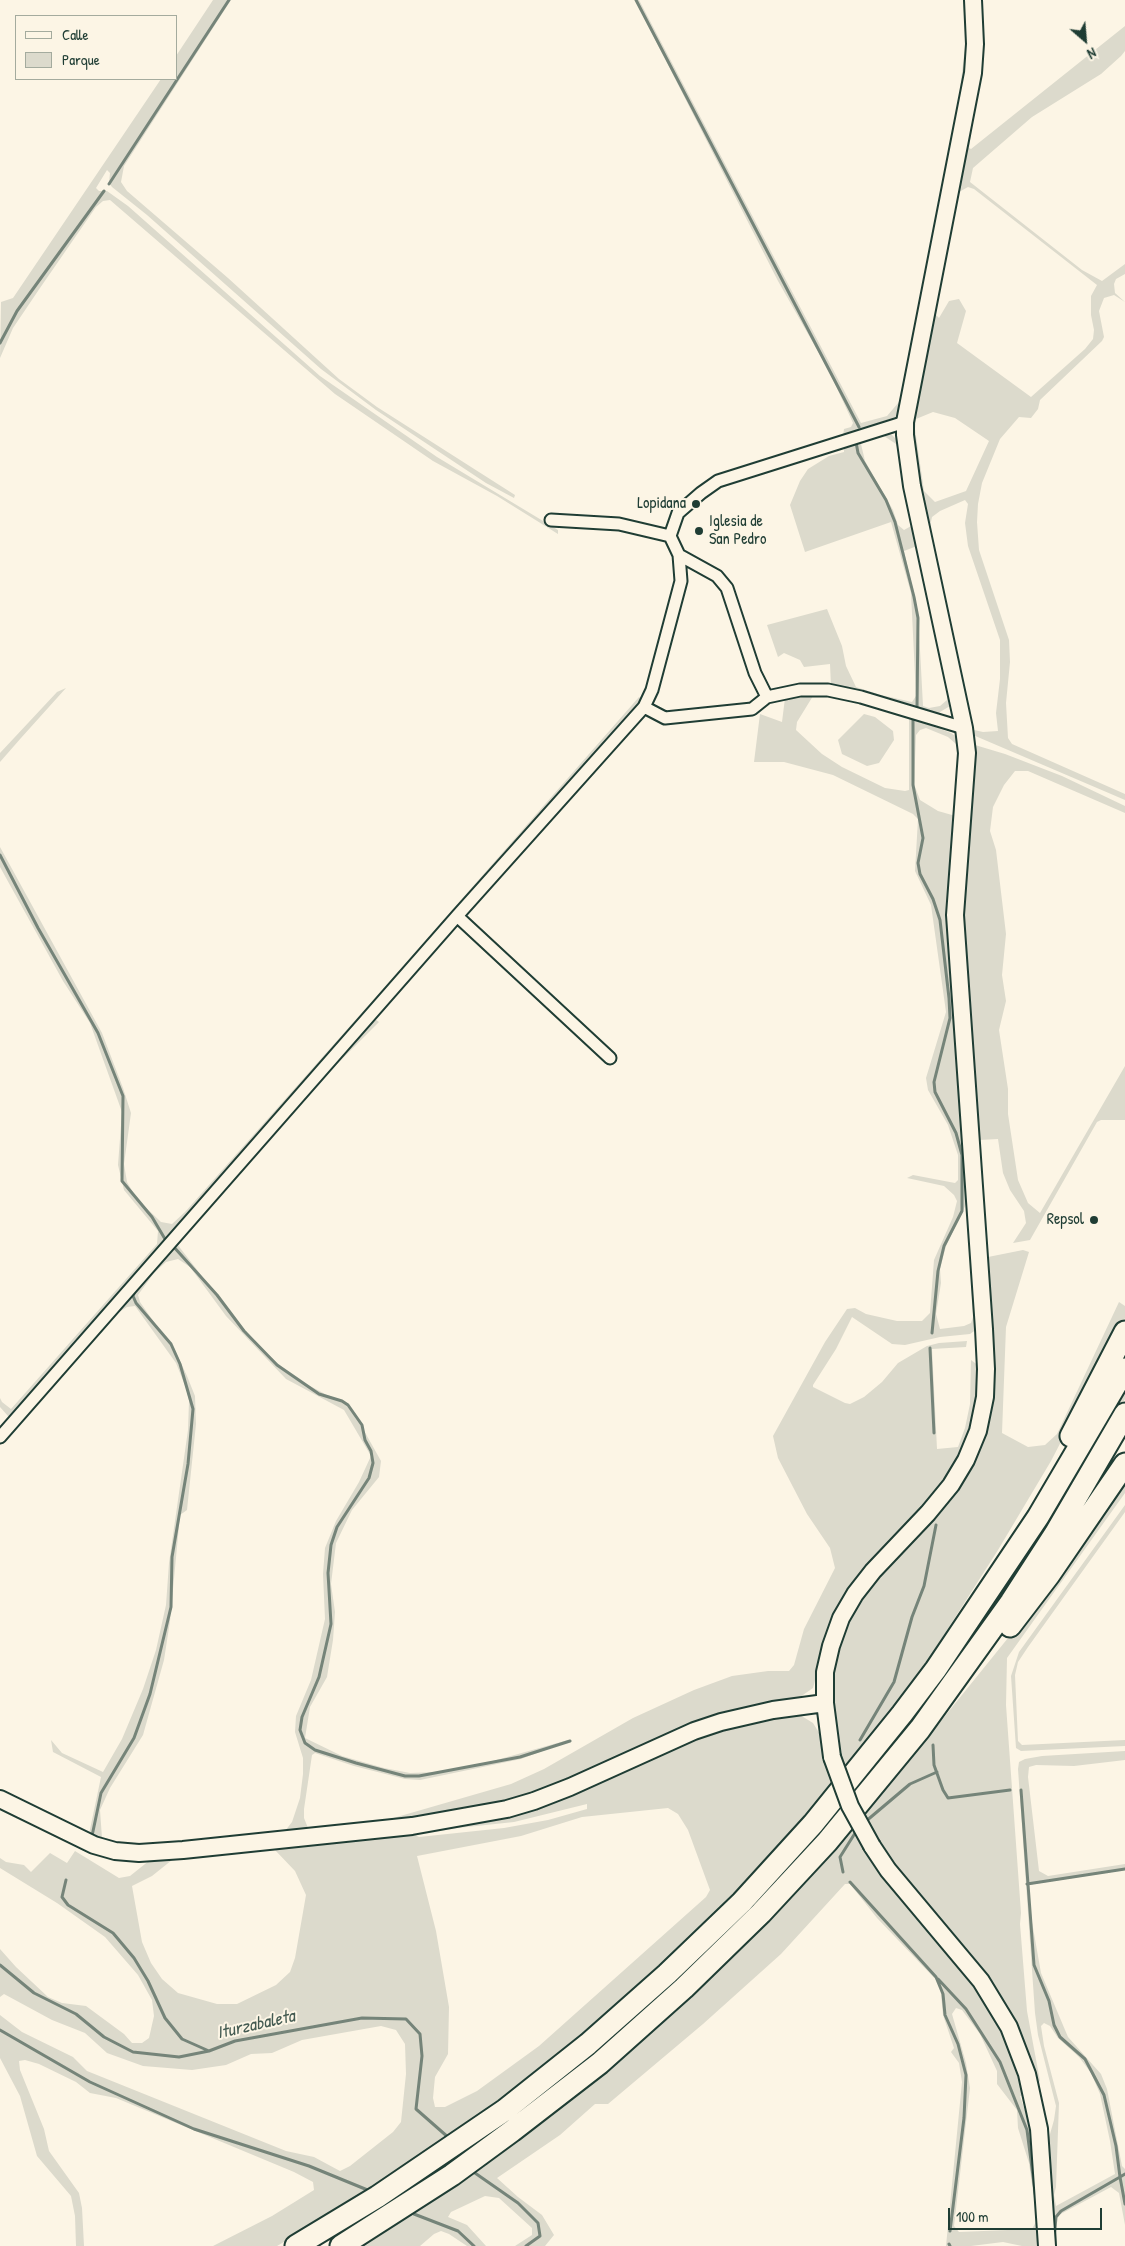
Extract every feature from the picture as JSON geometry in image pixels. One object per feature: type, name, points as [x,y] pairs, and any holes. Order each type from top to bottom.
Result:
[{"type":"highway","points":[[996,1582],[1125,1332]]},
{"type":"highway","points":[[296,2246],[378,2197],[505,2110],[588,2044],[674,1968],[742,1902],[813,1824],[908,1706],[996,1582],[1038,1517],[1125,1369]]},
{"type":"highway","points":[[341,2246],[452,2175],[512,2132],[600,2063],[684,1988],[761,1913],[827,1842],[920,1729],[1011,1602],[1060,1526],[1125,1414]]},
{"type":"highway","points":[[920,1729],[959,1690],[1049,1576],[1125,1464]]},
{"type":"street","points":[[973,0],[975,44],[973,73],[905,422],[906,446],[912,486],[964,728],[967,772],[955,915],[984,1329],[985,1397],[978,1431],[966,1460],[951,1485],[928,1513],[873,1571],[854,1594],[841,1618],[831,1646],[825,1672],[825,1703],[832,1757],[850,1806],[872,1846],[888,1870],[981,1981],[1009,2027],[1027,2074],[1039,2129],[1047,2246]]},
{"type":"street","points":[[0,1437],[457,916],[644,707],[652,690],[681,581],[679,555],[670,536],[678,513],[718,481],[905,422]]},
{"type":"street","points":[[551,520],[619,524],[670,536]]},
{"type":"street","points":[[679,555],[717,576],[727,588],[755,673],[766,697]]},
{"type":"street","points":[[644,707],[665,718],[752,710],[766,697],[800,690],[828,690],[861,697],[964,728]]},
{"type":"street","points":[[457,916],[610,1058]]},
{"type":"street","points":[[0,1798],[94,1845],[115,1851],[139,1853],[412,1826],[507,1809],[534,1801],[570,1787],[694,1731],[721,1722],[773,1710],[825,1703]]},
{"type":"green space","points":[[213,0],[231,0],[124,166],[121,182],[127,191],[228,278],[339,379],[377,407],[515,495],[514,498],[486,483],[376,410],[321,369],[147,215],[112,187],[109,183],[110,173],[107,170],[96,188],[99,191],[107,191],[128,206],[320,376],[437,457],[558,530],[558,534],[497,496],[433,461],[335,394],[110,200],[103,201],[96,207],[13,328],[0,358],[1,302],[13,298],[160,80],[178,80],[178,53]]},
{"type":"green space","points":[[635,0],[639,0],[861,423],[887,416],[899,402],[958,106],[966,39],[963,0],[969,0],[970,54],[902,406],[895,417],[843,436],[844,429],[851,427],[853,423],[829,371],[778,281]]},
{"type":"green space","points":[[977,0],[982,0],[983,51],[969,148],[971,149],[1125,26],[1125,51],[1121,56],[1101,74],[1032,117],[973,168],[970,182],[1082,270],[1102,281],[1125,264],[1125,274],[1116,279],[1114,284],[1115,293],[1125,302],[1114,295],[1104,298],[1099,311],[1104,337],[1102,341],[1040,400],[1038,409],[1031,418],[1019,417],[1000,439],[982,483],[977,522],[979,550],[1009,640],[1010,662],[1006,703],[1008,738],[1012,744],[1125,794],[1125,800],[973,735],[965,716],[909,430]],"holes":[[[968,187],[974,189],[1097,285],[1091,296],[1093,339],[1085,349],[1031,397],[957,343],[966,311],[959,299],[949,301],[939,318],[935,314],[959,192]],[[933,412],[955,418],[989,441],[966,491],[935,502],[924,491],[915,429],[916,419]],[[965,500],[968,504],[965,523],[968,546],[1000,640],[1000,679],[996,713],[998,731],[983,732],[974,730],[971,724],[929,531],[932,517],[940,511]]]},
{"type":"green space","points":[[885,432],[892,435],[898,441],[951,699],[950,706],[935,715],[831,686],[830,664],[804,667],[800,660],[784,653],[778,657],[767,625],[827,609],[842,646],[846,666],[856,687],[912,702],[916,696],[911,593],[891,522],[805,552],[790,505],[800,481],[808,469],[829,456],[844,452],[844,444]],"holes":[[[884,436],[896,444],[900,455],[913,525],[904,530],[898,525],[893,510],[865,461],[861,444]],[[917,546],[947,685],[947,700],[940,706],[929,708],[923,706],[918,612],[904,551]]]},
{"type":"green space","points":[[66,688],[0,762],[0,753],[57,692]]},
{"type":"green space","points":[[813,696],[797,722],[796,730],[822,754],[842,767],[885,788],[909,790],[909,717],[951,733],[958,738],[961,744],[962,773],[950,870],[950,926],[973,1237],[977,1329],[970,1334],[940,1337],[905,1345],[892,1344],[852,1317],[836,1349],[813,1385],[813,1387],[850,1404],[864,1397],[882,1382],[898,1363],[927,1346],[967,1341],[966,1347],[932,1349],[937,1449],[958,1447],[965,1428],[970,1404],[971,1360],[979,1366],[975,1410],[968,1436],[953,1468],[940,1487],[917,1514],[885,1546],[850,1589],[839,1607],[828,1633],[813,1688],[800,1697],[711,1717],[667,1734],[548,1789],[506,1802],[476,1808],[408,1819],[387,1825],[157,1850],[114,1847],[88,1839],[101,1777],[53,1752],[51,1740],[62,1753],[103,1772],[122,1739],[143,1689],[156,1650],[166,1605],[169,1563],[188,1430],[189,1401],[186,1388],[176,1363],[135,1306],[127,1307],[113,1316],[0,1445],[0,1440],[372,1017],[379,1022],[321,1080],[177,1244],[236,1320],[263,1350],[293,1377],[327,1395],[343,1401],[353,1411],[381,1461],[379,1477],[352,1510],[336,1543],[331,1584],[335,1612],[333,1640],[327,1677],[310,1707],[305,1738],[342,1756],[410,1773],[438,1772],[493,1761],[572,1740],[521,1759],[420,1780],[405,1779],[354,1766],[315,1753],[312,1755],[304,1809],[304,1818],[308,1828],[383,1821],[511,1784],[544,1769],[633,1718],[694,1690],[732,1676],[768,1671],[789,1671],[794,1665],[804,1629],[835,1568],[830,1548],[807,1514],[778,1458],[773,1436],[825,1342],[847,1309],[855,1308],[866,1314],[897,1321],[922,1321],[930,1313],[934,1260],[953,1217],[957,1201],[954,1195],[944,1186],[907,1178],[913,1175],[955,1183],[958,1180],[958,1155],[948,1125],[928,1090],[926,1078],[946,1012],[931,905],[915,871],[918,819],[913,814],[833,775],[784,762],[754,762],[760,714],[782,722],[785,698]],"holes":[[[926,728],[948,737],[956,744],[959,755],[955,814],[952,815],[938,811],[920,800],[914,784],[916,735],[920,730]],[[967,1202],[973,1317],[971,1323],[964,1326],[940,1329],[936,1314],[941,1283],[940,1269],[946,1246]],[[178,1259],[190,1267],[226,1316],[286,1379],[344,1410],[371,1456],[359,1482],[336,1521],[325,1548],[323,1574],[325,1619],[311,1680],[296,1716],[295,1732],[303,1758],[303,1774],[300,1798],[292,1822],[285,1831],[220,1842],[153,1848],[111,1843],[102,1838],[100,1810],[110,1788],[143,1735],[164,1660],[170,1621],[180,1515],[187,1510],[196,1424],[195,1396],[174,1348],[140,1302],[138,1295],[154,1273],[166,1262]]]},
{"type":"green space","points":[[639,697],[642,699],[13,1416],[8,1416],[0,1407],[0,1398],[11,1409],[157,1244],[158,1231],[124,1190],[118,1165],[122,1112],[90,1023],[63,981],[0,867],[0,847],[102,1033],[123,1088],[131,1113],[124,1164],[127,1182],[137,1199],[161,1222],[172,1224],[185,1212],[374,999]]},
{"type":"green space","points":[[864,714],[875,717],[893,731],[894,740],[879,763],[867,766],[842,754],[838,740]]},
{"type":"green space","points":[[975,745],[1005,754],[1062,776],[1125,806],[1125,813],[1028,771],[1015,771],[1004,785],[993,807],[990,831],[996,850],[1006,934],[1002,975],[1006,1001],[999,1030],[1008,1089],[1008,1114],[1018,1180],[1028,1203],[1040,1213],[1125,1066],[1125,1120],[1101,1120],[1097,1122],[1030,1240],[1013,1243],[1026,1223],[1024,1211],[1010,1190],[1003,1173],[998,1139],[979,1140],[976,1137],[960,934],[972,749]]},
{"type":"green space","points":[[1023,1250],[1029,1252],[1006,1327],[1002,1433],[1028,1447],[1045,1445],[1057,1434],[1119,1302],[1125,1306],[1125,1318],[1051,1461],[998,1550],[921,1671],[837,1781],[787,1840],[659,1970],[528,2082],[347,2205],[277,2246],[213,2246],[272,2216],[314,2190],[313,2182],[294,2172],[116,2098],[90,2093],[76,2082],[39,2064],[25,2060],[19,2061],[20,2070],[44,2129],[49,2151],[79,2193],[82,2208],[84,2246],[76,2246],[75,2216],[71,2196],[37,2156],[20,2096],[0,2058],[0,2015],[22,2032],[73,2057],[87,2071],[286,2151],[314,2157],[340,2171],[350,2166],[393,2132],[401,2122],[406,2074],[405,2044],[396,2030],[381,2026],[302,2040],[272,2053],[251,2054],[226,2065],[192,2070],[143,2066],[107,2053],[85,2033],[52,2020],[4,1994],[0,1997],[0,1949],[48,1997],[62,2003],[86,2006],[124,2034],[132,2043],[142,2043],[149,2038],[154,2016],[152,2000],[138,1975],[105,1937],[57,1903],[0,1868],[0,1858],[6,1862],[24,1865],[31,1872],[50,1853],[67,1863],[75,1851],[119,1878],[130,1876],[155,1856],[409,1832],[419,1837],[504,1828],[548,1820],[587,1809],[587,1804],[514,1822],[448,1829],[515,1814],[697,1737],[734,1725],[785,1715],[800,1715],[813,1723],[821,1736],[824,1752],[840,1755],[833,1724],[832,1682],[839,1646],[847,1623],[859,1601],[875,1579],[971,1467],[987,1431],[994,1390],[993,1330],[988,1311],[984,1267],[988,1257]],"holes":[[[668,1808],[678,1814],[688,1830],[710,1890],[706,1897],[539,2046],[477,2091],[445,2107],[435,2107],[433,2098],[435,2077],[448,2054],[449,2007],[436,1931],[417,1856],[521,1836],[582,1817]],[[264,1847],[275,1850],[295,1871],[306,1895],[295,1958],[290,1972],[276,1985],[237,2004],[217,2004],[178,1993],[162,1979],[151,1963],[142,1942],[132,1886],[152,1876],[172,1860],[181,1857]]]},
{"type":"green space","points":[[1125,1383],[1125,1399],[1021,1572],[947,1674],[945,1672]]},
{"type":"green space","points":[[1125,1477],[1125,1493],[1007,1658],[1006,1705],[1021,1913],[1020,1924],[1027,2011],[1040,2081],[1037,2083],[1029,2063],[975,1984],[1006,2038],[1025,2095],[1020,2096],[1033,2134],[1043,2246],[1022,2246],[1003,2242],[971,2246],[946,2246],[962,2082],[959,2063],[951,2052],[954,2048],[943,2015],[940,1984],[877,1918],[850,1884],[845,1884],[781,1954],[703,2024],[608,2104],[595,2104],[560,2135],[497,2178],[542,2215],[554,2235],[545,2246],[515,2246],[532,2235],[532,2228],[499,2198],[485,2196],[451,2212],[448,2217],[467,2225],[486,2246],[467,2246],[441,2231],[434,2234],[420,2246],[362,2246],[462,2183],[525,2136],[661,2024],[720,1969],[784,1904],[873,1805],[1052,1581]],"holes":[[[956,2008],[962,2010],[980,2034],[997,2071],[997,2084],[1017,2110],[1018,2128],[1029,2163],[1037,2220],[1032,2229],[959,2232],[954,2226],[970,2088],[966,2063],[952,2014]]]},
{"type":"green space","points":[[1125,1505],[1125,1512],[1018,1662],[1015,1675],[1018,1741],[1022,1745],[1125,1740],[1125,1746],[1021,1751],[1016,1748],[1011,1676],[1019,1652]]},
{"type":"green space","points":[[1125,1751],[1125,1760],[1074,1766],[1036,1765],[1029,1767],[1028,1777],[1039,1871],[1048,1876],[1125,1864],[1125,1870],[1028,1885],[1041,1973],[1068,2037],[1101,2074],[1107,2089],[1122,2166],[1125,2169],[1125,2225],[1119,2193],[1111,2187],[1057,2216],[1057,2246],[1052,2246],[1048,2141],[1056,2106],[1038,2035],[1035,2013],[1018,1769],[1019,1762],[1042,1756]],"holes":[[[1044,2023],[1050,2026],[1058,2038],[1079,2057],[1091,2073],[1100,2094],[1115,2174],[1056,2206],[1054,2195],[1056,2187],[1059,2103],[1044,2046],[1041,2026]]]},
{"type":"waterway","points":[[178,78],[229,0]]},
{"type":"waterway","points":[[636,0],[859,427]]},
{"type":"waterway","points":[[109,184],[177,80]]},
{"type":"waterway","points":[[0,343],[17,311],[104,191]]},
{"type":"waterway","points":[[856,442],[858,453],[886,500],[895,522],[914,597],[918,618],[917,708]]},
{"type":"waterway","points":[[913,720],[913,785],[923,838],[918,863],[920,874],[933,899],[940,920],[949,998],[950,1018],[934,1082],[935,1092],[956,1133],[962,1155],[962,1211],[944,1246],[938,1271],[932,1333]]},
{"type":"waterway","points":[[0,855],[38,928],[98,1033],[123,1096],[122,1181],[152,1217],[165,1239]]},
{"type":"waterway","points":[[173,1246],[217,1295],[244,1331],[277,1365],[319,1394],[342,1401],[348,1405],[362,1425],[365,1440],[371,1451],[373,1463],[369,1478],[337,1527],[331,1545],[328,1573],[331,1624],[319,1677],[302,1717],[300,1730],[305,1743],[315,1750],[356,1763],[405,1776],[419,1776],[520,1757],[570,1741]]},
{"type":"waterway","points":[[90,1836],[92,1836],[101,1793],[134,1738],[150,1694],[171,1607],[172,1557],[188,1464],[193,1409],[180,1364],[171,1344],[136,1303],[133,1296],[136,1289]]},
{"type":"waterway","points":[[930,1348],[934,1433]]},
{"type":"waterway","points":[[860,1740],[894,1682],[912,1617],[924,1586],[936,1525]]},
{"type":"waterway","points":[[933,1745],[934,1765],[948,1798],[1010,1790]]},
{"type":"waterway","points":[[865,1822],[910,1784],[937,1772]]},
{"type":"waterway","points":[[1021,1790],[1034,1965],[1049,2001],[1054,2025],[1060,2037],[1085,2059],[1104,2095],[1116,2146],[1120,2177],[1125,2174]]},
{"type":"waterway","points":[[843,1872],[840,1857],[857,1830]]},
{"type":"waterway","points":[[1027,1884],[1125,1869]]},
{"type":"waterway","points":[[66,1880],[62,1897],[68,1905],[113,1933],[134,1958],[148,1981],[165,2018],[182,2039],[209,2051]]},
{"type":"waterway","points":[[850,1882],[936,1977],[943,1994],[945,2015],[958,2044],[966,2075],[964,2118],[950,2231]]},
{"type":"waterway","name":"Iturzabaleta","points":[[0,1965],[34,1993],[76,2014],[104,2037],[133,2052],[179,2057],[209,2051],[235,2041],[362,2018],[406,2019],[420,2034],[422,2056],[416,2109],[449,2138]]},
{"type":"waterway","points":[[938,1979],[966,2009],[1000,2062],[1027,2130],[1036,2199]]},
{"type":"waterway","points":[[0,2030],[90,2082],[194,2129],[309,2166],[370,2191]]},
{"type":"waterway","name":"Iturzabaleta","points":[[475,2173],[518,2203],[538,2223],[540,2236],[526,2246]]},
{"type":"waterway","points":[[1054,2238],[1056,2217],[1061,2211],[1120,2177],[1125,2204]]},
{"type":"waterway","points":[[414,2214],[458,2231],[474,2246]]},
{"type":"place","name":"Lopidana","points":[[696,504]]},
{"type":"place","name":"Iglesia de San Pedro","points":[[699,531]]},
{"type":"place","name":"Repsol","points":[[1094,1220]]}]
